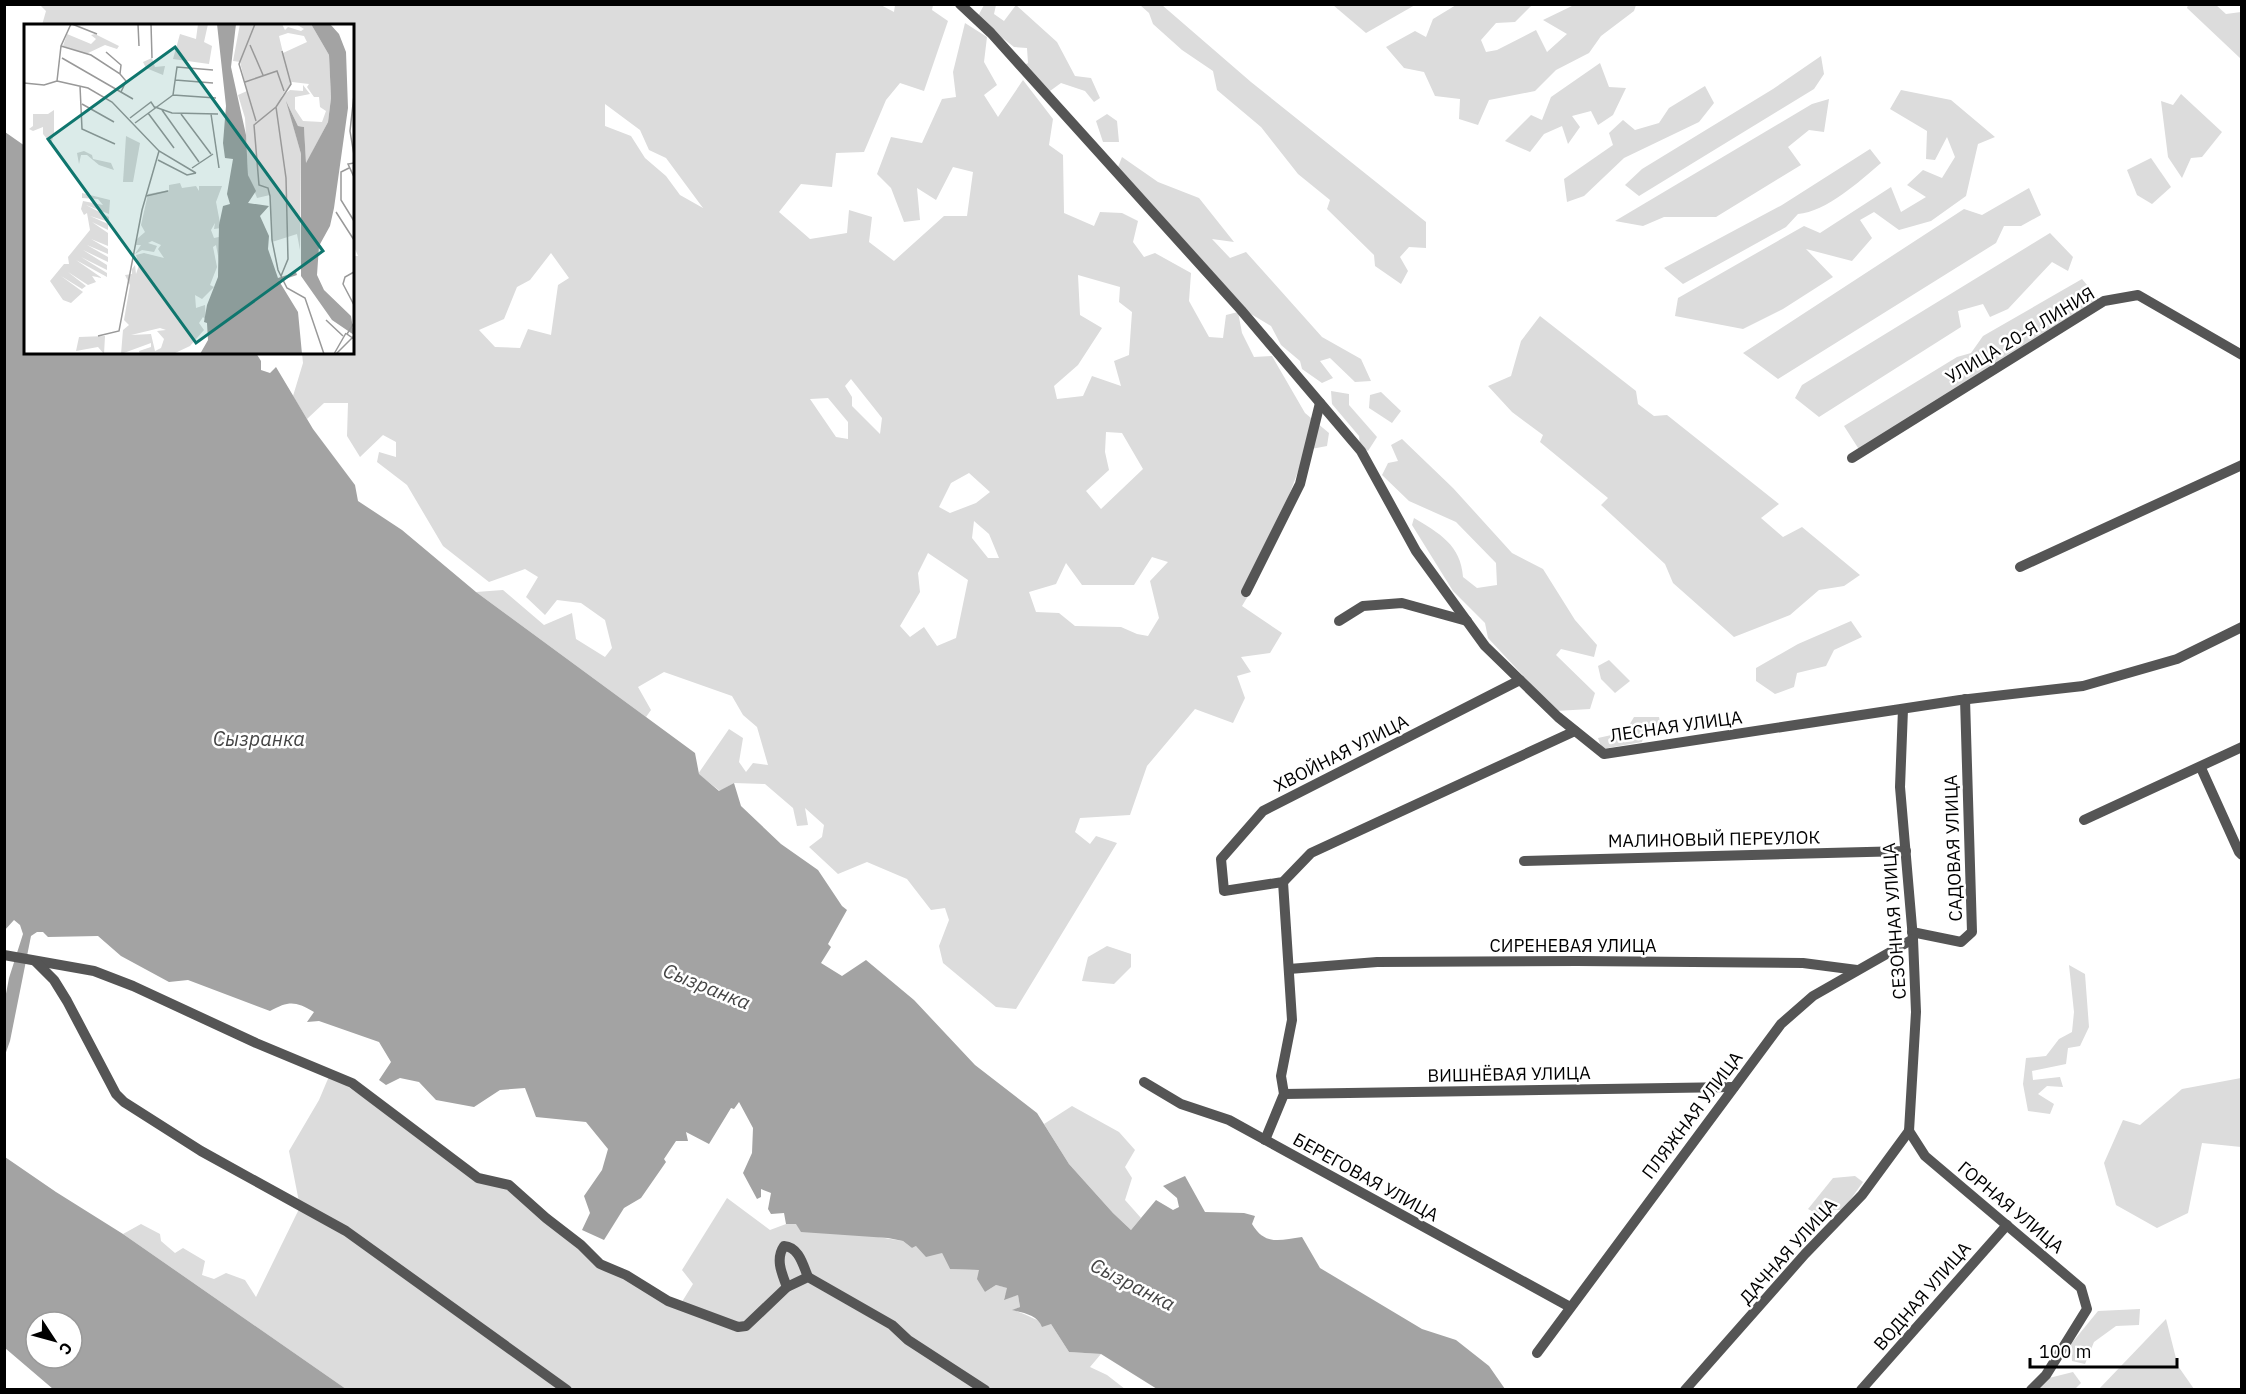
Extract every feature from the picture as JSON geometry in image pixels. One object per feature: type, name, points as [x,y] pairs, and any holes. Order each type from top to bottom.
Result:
[{"type":"street","name":"ЛЕСНАЯ УЛИЦА","points":[[960,4],[991,33],[1226,293],[1361,451],[1416,551],[1485,646],[1558,717],[1604,754],[1965,699],[2083,686],[2177,659],[2241,627]]},
{"type":"street","name":"УЛИЦА 20-Я ЛИНИЯ","points":[[1852,458],[2104,301],[2138,295],[2241,355]]},
{"type":"street","points":[[1246,592],[1300,484],[1320,403]]},
{"type":"street","points":[[2020,567],[2241,465]]},
{"type":"street","points":[[1339,621],[1363,606],[1402,603],[1467,621]]},
{"type":"street","name":"ХВОЙНАЯ УЛИЦА","points":[[1283,882],[1224,891],[1221,859],[1263,811],[1520,680]]},
{"type":"street","name":"САДОВАЯ УЛИЦА","points":[[1913,935],[1961,942],[1972,932],[1965,699]]},
{"type":"street","name":"СЕЗОННАЯ УЛИЦА","points":[[1903,709],[1900,787],[1913,935],[1916,1012],[1909,1131]]},
{"type":"street","points":[[1265,1140],[1284,1094],[1281,1076],[1292,1020],[1283,882],[1311,853],[1575,731]]},
{"type":"street","points":[[2084,820],[2201,768],[2241,747]]},
{"type":"street","points":[[2201,768],[2241,855]]},
{"type":"street","name":"МАЛИНОВЫЙ ПЕРЕУЛОК","points":[[1524,861],[1906,851]]},
{"type":"street","name":"ПЛЯЖНАЯ УЛИЦА","points":[[1537,1353],[1781,1024],[1813,996],[1913,935]]},
{"type":"street","points":[[6,955],[94,971],[352,1083],[478,1178],[509,1185],[581,1245],[600,1264],[626,1275],[668,1301],[738,1327],[746,1326],[787,1287],[808,1277]]},
{"type":"street","points":[[33,961],[54,980],[116,1094],[124,1102],[201,1151],[346,1231],[567,1389]]},
{"type":"street","name":"СИРЕНЕВАЯ УЛИЦА","points":[[1288,969],[1377,962],[1577,961],[1803,963],[1857,970]]},
{"type":"street","name":"БЕРЕГОВАЯ УЛИЦА","points":[[1144,1082],[1181,1104],[1228,1120],[1570,1307]]},
{"type":"street","name":"ВИШНЁВАЯ УЛИЦА","points":[[1284,1094],[1734,1087]]},
{"type":"street","name":"ГОРНАЯ УЛИЦА","points":[[1909,1131],[1925,1156],[2081,1288],[2087,1309],[2046,1375],[2031,1389]]},
{"type":"street","name":"ДАЧНАЯ УЛИЦА","points":[[1685,1389],[1805,1254],[1862,1195],[1909,1131]]},
{"type":"street","name":"ВОДНАЯ УЛИЦА","points":[[1861,1389],[2007,1225]]},
{"type":"street","points":[[787,1287],[780,1262],[781,1250],[784,1246],[797,1252],[808,1277],[892,1325],[908,1340],[985,1389]]},
{"type":"shaded area","points":[[879,4],[894,12],[895,5],[933,5],[932,10],[948,21],[924,91],[900,83],[886,100],[864,152],[836,153],[832,187],[801,184],[779,212],[810,239],[847,233],[849,210],[872,217],[869,242],[894,261],[944,216],[967,216],[973,172],[953,167],[936,200],[917,188],[920,220],[904,222],[891,188],[877,174],[891,137],[922,143],[942,99],[956,97],[953,72],[965,23],[987,37],[984,62],[997,85],[984,95],[998,117],[1023,80],[1053,119],[1049,145],[1063,155],[1064,213],[1094,226],[1100,212],[1122,213],[1138,221],[1133,242],[1144,257],[1155,253],[1191,273],[1189,301],[1209,337],[1223,338],[1226,315],[1238,312],[1242,333],[1254,357],[1272,356],[1305,413],[1329,433],[1327,446],[1306,450],[1257,581],[1242,606],[1282,633],[1270,653],[1241,657],[1251,672],[1237,676],[1245,698],[1233,723],[1195,709],[1147,766],[1130,815],[1080,818],[1075,832],[1090,844],[1096,836],[1117,843],[1016,1009],[996,1007],[943,963],[939,946],[949,920],[945,908],[931,910],[907,879],[867,862],[838,874],[809,847],[822,837],[824,825],[805,808],[808,825],[797,826],[793,808],[765,784],[734,783],[720,791],[698,774],[729,729],[743,738],[739,762],[746,772],[753,763],[768,765],[757,727],[743,715],[732,696],[664,672],[638,687],[651,710],[646,717],[476,592],[503,590],[544,625],[572,613],[576,639],[605,657],[612,648],[605,620],[581,603],[557,600],[545,615],[526,597],[538,577],[525,569],[489,582],[443,546],[407,485],[377,462],[379,452],[396,457],[396,442],[383,435],[360,457],[347,436],[348,403],[324,403],[307,419],[293,396],[303,363],[302,354],[354,354],[354,256],[358,256],[354,247],[354,24],[42,24],[46,11],[40,5]],"holes":[[[605,104],[640,130],[649,150],[666,158],[703,208],[680,195],[666,176],[645,158],[631,136],[605,126]],[[551,253],[569,278],[558,285],[551,335],[528,329],[520,348],[495,347],[479,330],[504,319],[517,287],[530,280]],[[1078,275],[1120,287],[1119,302],[1132,312],[1129,355],[1114,361],[1121,386],[1092,376],[1083,396],[1057,399],[1054,386],[1078,365],[1102,328],[1080,315]],[[851,379],[882,418],[880,434],[852,406],[852,397],[845,386]],[[828,398],[848,422],[848,439],[836,437],[810,399]],[[1106,432],[1122,433],[1143,469],[1101,509],[1086,491],[1109,470],[1105,452]],[[969,473],[990,492],[976,503],[950,513],[939,507],[951,483]],[[974,521],[989,534],[999,558],[988,558],[972,538]],[[928,553],[968,580],[956,638],[937,646],[924,627],[910,637],[900,626],[920,592],[918,573]],[[1152,557],[1168,562],[1150,581],[1159,618],[1148,636],[1121,627],[1075,626],[1059,613],[1036,612],[1029,592],[1056,584],[1066,563],[1082,585],[1134,585]]]},
{"type":"shaded area","points":[[1533,4],[1515,22],[1496,23],[1481,40],[1486,52],[1497,50],[1536,30],[1547,52],[1567,34],[1543,20],[1574,5],[1636,5],[1634,11],[1601,36],[1589,53],[1556,70],[1535,91],[1489,100],[1478,125],[1459,119],[1460,99],[1435,96],[1424,72],[1404,68],[1386,47],[1415,31],[1426,37],[1433,19],[1456,5]]},
{"type":"shaded area","points":[[984,5],[996,5],[994,14],[1004,21],[1016,5],[1057,42],[1075,76],[1091,78],[1100,98],[1094,102],[1085,91],[1061,83],[1050,91],[1020,68],[1028,63],[1027,48],[1014,47],[977,18]]},
{"type":"shaded area","points":[[1140,5],[1162,5],[1251,82],[1426,222],[1426,248],[1409,247],[1400,257],[1408,271],[1401,284],[1375,266],[1374,255],[1327,209],[1330,200],[1298,174],[1261,127],[1217,90],[1213,71],[1182,50],[1153,24],[1149,13]]},
{"type":"shaded area","points":[[1333,5],[1415,5],[1366,33]]},
{"type":"shaded area","points":[[2188,5],[2216,5],[2226,14],[2241,12],[2241,59],[2187,8]]},
{"type":"shaded area","points":[[1821,56],[1824,74],[1814,89],[1639,196],[1625,185],[1642,169],[1773,89]]},
{"type":"shaded area","points":[[1600,63],[1609,87],[1626,88],[1613,115],[1598,125],[1591,111],[1572,116],[1580,127],[1568,144],[1562,126],[1544,134],[1530,152],[1505,141],[1531,115],[1542,120],[1551,97]]},
{"type":"shaded area","points":[[1705,86],[1714,103],[1699,122],[1624,158],[1584,196],[1567,202],[1564,179],[1613,145],[1609,133],[1623,120],[1635,130],[1659,123],[1669,108]]},
{"type":"shaded area","points":[[1901,90],[1951,100],[1995,137],[1978,144],[1966,196],[1931,221],[1899,230],[1874,212],[1860,220],[1872,238],[1852,261],[1806,249],[1833,277],[1783,309],[1743,329],[1675,316],[1678,298],[1804,226],[1820,233],[1891,187],[1901,212],[1926,197],[1907,185],[1923,170],[1942,178],[1955,157],[1947,137],[1935,160],[1926,159],[1927,131],[1890,109]]},
{"type":"shaded area","points":[[2181,94],[2222,132],[2202,157],[2191,158],[2182,178],[2168,157],[2161,101],[2173,105]]},
{"type":"shaded area","points":[[1829,99],[1824,132],[1809,130],[1788,147],[1801,165],[1716,217],[1664,217],[1643,226],[1615,221],[1812,104]]},
{"type":"shaded area","points":[[1107,114],[1117,121],[1119,142],[1103,142],[1096,121]]},
{"type":"shaded area","points":[[1870,149],[1881,163],[1831,202],[1809,212],[1798,214],[1786,227],[1683,284],[1664,268],[1782,205]]},
{"type":"shaded area","points":[[1122,157],[1158,182],[1199,198],[1234,242],[1212,239],[1230,258],[1246,252],[1322,337],[1361,359],[1371,381],[1355,382],[1330,358],[1320,361],[1333,378],[1322,383],[1302,369],[1300,361],[1281,345],[1271,326],[1251,314],[1118,167]]},
{"type":"shaded area","points":[[2151,158],[2171,187],[2152,204],[2137,195],[2127,170]]},
{"type":"shaded area","points":[[2029,188],[2041,215],[2021,226],[2004,226],[1996,243],[1778,379],[1743,353],[1964,209],[1982,215]]},
{"type":"shaded area","points":[[2050,233],[2073,257],[2068,271],[2052,262],[2008,309],[1990,317],[1983,304],[1958,311],[1961,327],[1819,417],[1795,398],[1802,385]]},
{"type":"shaded area","points":[[2082,279],[2103,304],[1860,451],[1844,426],[1957,357],[1971,353],[1983,336]]},
{"type":"shaded area","points":[[1540,316],[1636,391],[1638,404],[1654,416],[1667,415],[1779,504],[1761,518],[1783,537],[1802,527],[1860,575],[1844,586],[1819,590],[1790,615],[1734,637],[1673,583],[1665,564],[1601,505],[1608,498],[1540,442],[1543,435],[1512,412],[1488,386],[1511,376],[1521,341]]},
{"type":"shaded area","points":[[1331,391],[1349,394],[1349,405],[1377,437],[1368,451],[1360,446],[1359,436],[1332,404]]},
{"type":"shaded area","points":[[1381,392],[1401,411],[1392,423],[1369,408],[1370,395]]},
{"type":"shaded area","points":[[1402,439],[1453,488],[1512,553],[1543,569],[1575,620],[1597,645],[1594,657],[1561,649],[1556,655],[1595,693],[1590,709],[1556,711],[1488,638],[1485,623],[1453,591],[1412,525],[1414,518],[1447,541],[1458,556],[1463,577],[1477,588],[1497,585],[1496,563],[1456,522],[1409,501],[1382,475],[1388,463],[1398,461],[1391,445]]},
{"type":"shaded area","points":[[1851,621],[1862,637],[1834,650],[1826,666],[1797,673],[1794,687],[1775,694],[1756,681],[1756,668],[1798,644]]},
{"type":"shaded area","points":[[1609,660],[1630,681],[1615,693],[1601,679],[1598,666]]},
{"type":"shaded area","points":[[1634,717],[1659,717],[1661,726],[1645,730],[1642,742],[1602,749],[1598,738],[1625,732]]},
{"type":"shaded area","points":[[1107,946],[1131,954],[1131,967],[1114,984],[1082,981],[1088,957]]},
{"type":"shaded area","points":[[2069,965],[2085,974],[2089,1027],[2080,1046],[2068,1048],[2066,1064],[2032,1071],[2033,1080],[2060,1077],[2063,1087],[2047,1086],[2038,1094],[2054,1104],[2050,1114],[2028,1111],[2023,1084],[2026,1058],[2046,1056],[2059,1039],[2072,1032],[2074,1012]]},
{"type":"shaded area","points":[[330,1074],[478,1178],[509,1185],[600,1264],[680,1305],[693,1284],[682,1270],[727,1198],[770,1230],[786,1224],[797,1224],[903,1241],[912,1248],[916,1246],[942,1253],[950,1269],[979,1270],[985,1292],[996,1285],[1008,1288],[1004,1299],[1018,1295],[1020,1307],[1013,1310],[1051,1324],[1069,1352],[1101,1354],[1090,1367],[1107,1375],[1125,1389],[346,1389],[123,1234],[141,1224],[160,1234],[161,1241],[175,1253],[183,1248],[205,1261],[202,1275],[214,1279],[226,1273],[245,1280],[256,1297],[300,1207],[289,1151],[319,1100]]},
{"type":"shaded area","points":[[2241,1078],[2241,1147],[2202,1143],[2188,1213],[2157,1228],[2116,1205],[2104,1163],[2123,1120],[2140,1125],[2182,1089]]},
{"type":"shaded area","points":[[1072,1106],[1119,1132],[1135,1150],[1125,1167],[1132,1178],[1125,1200],[1141,1218],[1131,1230],[1069,1164],[1044,1124]]},
{"type":"shaded area","points":[[1855,1176],[1863,1182],[1843,1210],[1832,1210],[1825,1218],[1808,1209],[1833,1178]]},
{"type":"shaded area","points":[[2140,1309],[2139,1325],[2116,1326],[2094,1342],[2085,1364],[2072,1361],[2071,1344],[2098,1311]]},
{"type":"shaded area","points":[[2166,1319],[2178,1366],[2194,1389],[2099,1389]]},
{"type":"shaded area","points":[[2073,1372],[2081,1383],[2075,1389],[2039,1390],[2045,1379]]},
{"type":"water","name":"Сызранка","points":[[5,132],[24,145],[24,354],[257,354],[261,361],[261,370],[270,373],[276,367],[313,429],[355,485],[358,501],[402,530],[476,592],[695,753],[699,774],[719,791],[734,783],[741,806],[781,844],[818,870],[847,910],[828,944],[831,947],[821,963],[842,976],[866,960],[914,1000],[975,1065],[1037,1113],[1069,1164],[1131,1230],[1156,1200],[1173,1210],[1179,1207],[1177,1198],[1163,1186],[1185,1176],[1205,1212],[1244,1213],[1255,1216],[1252,1224],[1262,1236],[1268,1239],[1302,1237],[1320,1268],[1422,1329],[1456,1340],[1489,1366],[1505,1389],[1157,1389],[1101,1354],[1069,1352],[1051,1324],[1042,1327],[1034,1317],[1012,1310],[1020,1307],[1018,1295],[1004,1300],[1007,1288],[996,1285],[985,1292],[977,1279],[979,1270],[950,1269],[942,1253],[926,1257],[916,1246],[912,1248],[903,1241],[888,1238],[801,1232],[796,1224],[786,1224],[784,1213],[771,1214],[768,1209],[771,1193],[761,1189],[761,1197],[757,1199],[743,1173],[752,1153],[753,1128],[739,1102],[734,1109],[731,1108],[709,1144],[686,1132],[688,1141],[676,1141],[664,1159],[666,1162],[641,1198],[624,1208],[604,1240],[582,1230],[590,1213],[584,1196],[602,1170],[608,1149],[586,1122],[536,1117],[525,1088],[500,1090],[474,1107],[436,1100],[419,1082],[400,1078],[386,1085],[379,1080],[391,1062],[379,1042],[319,1021],[307,1022],[314,1012],[297,1004],[282,1005],[270,1011],[188,980],[169,982],[121,956],[98,936],[48,937],[43,932],[37,932],[31,936],[10,1041],[5,1055],[5,999],[23,934],[20,925],[14,920],[4,931]]},
{"type":"water","points":[[5,1157],[123,1234],[346,1389],[53,1389],[31,1370],[84,1370],[84,1310],[24,1310],[24,1364],[5,1348]]}]
